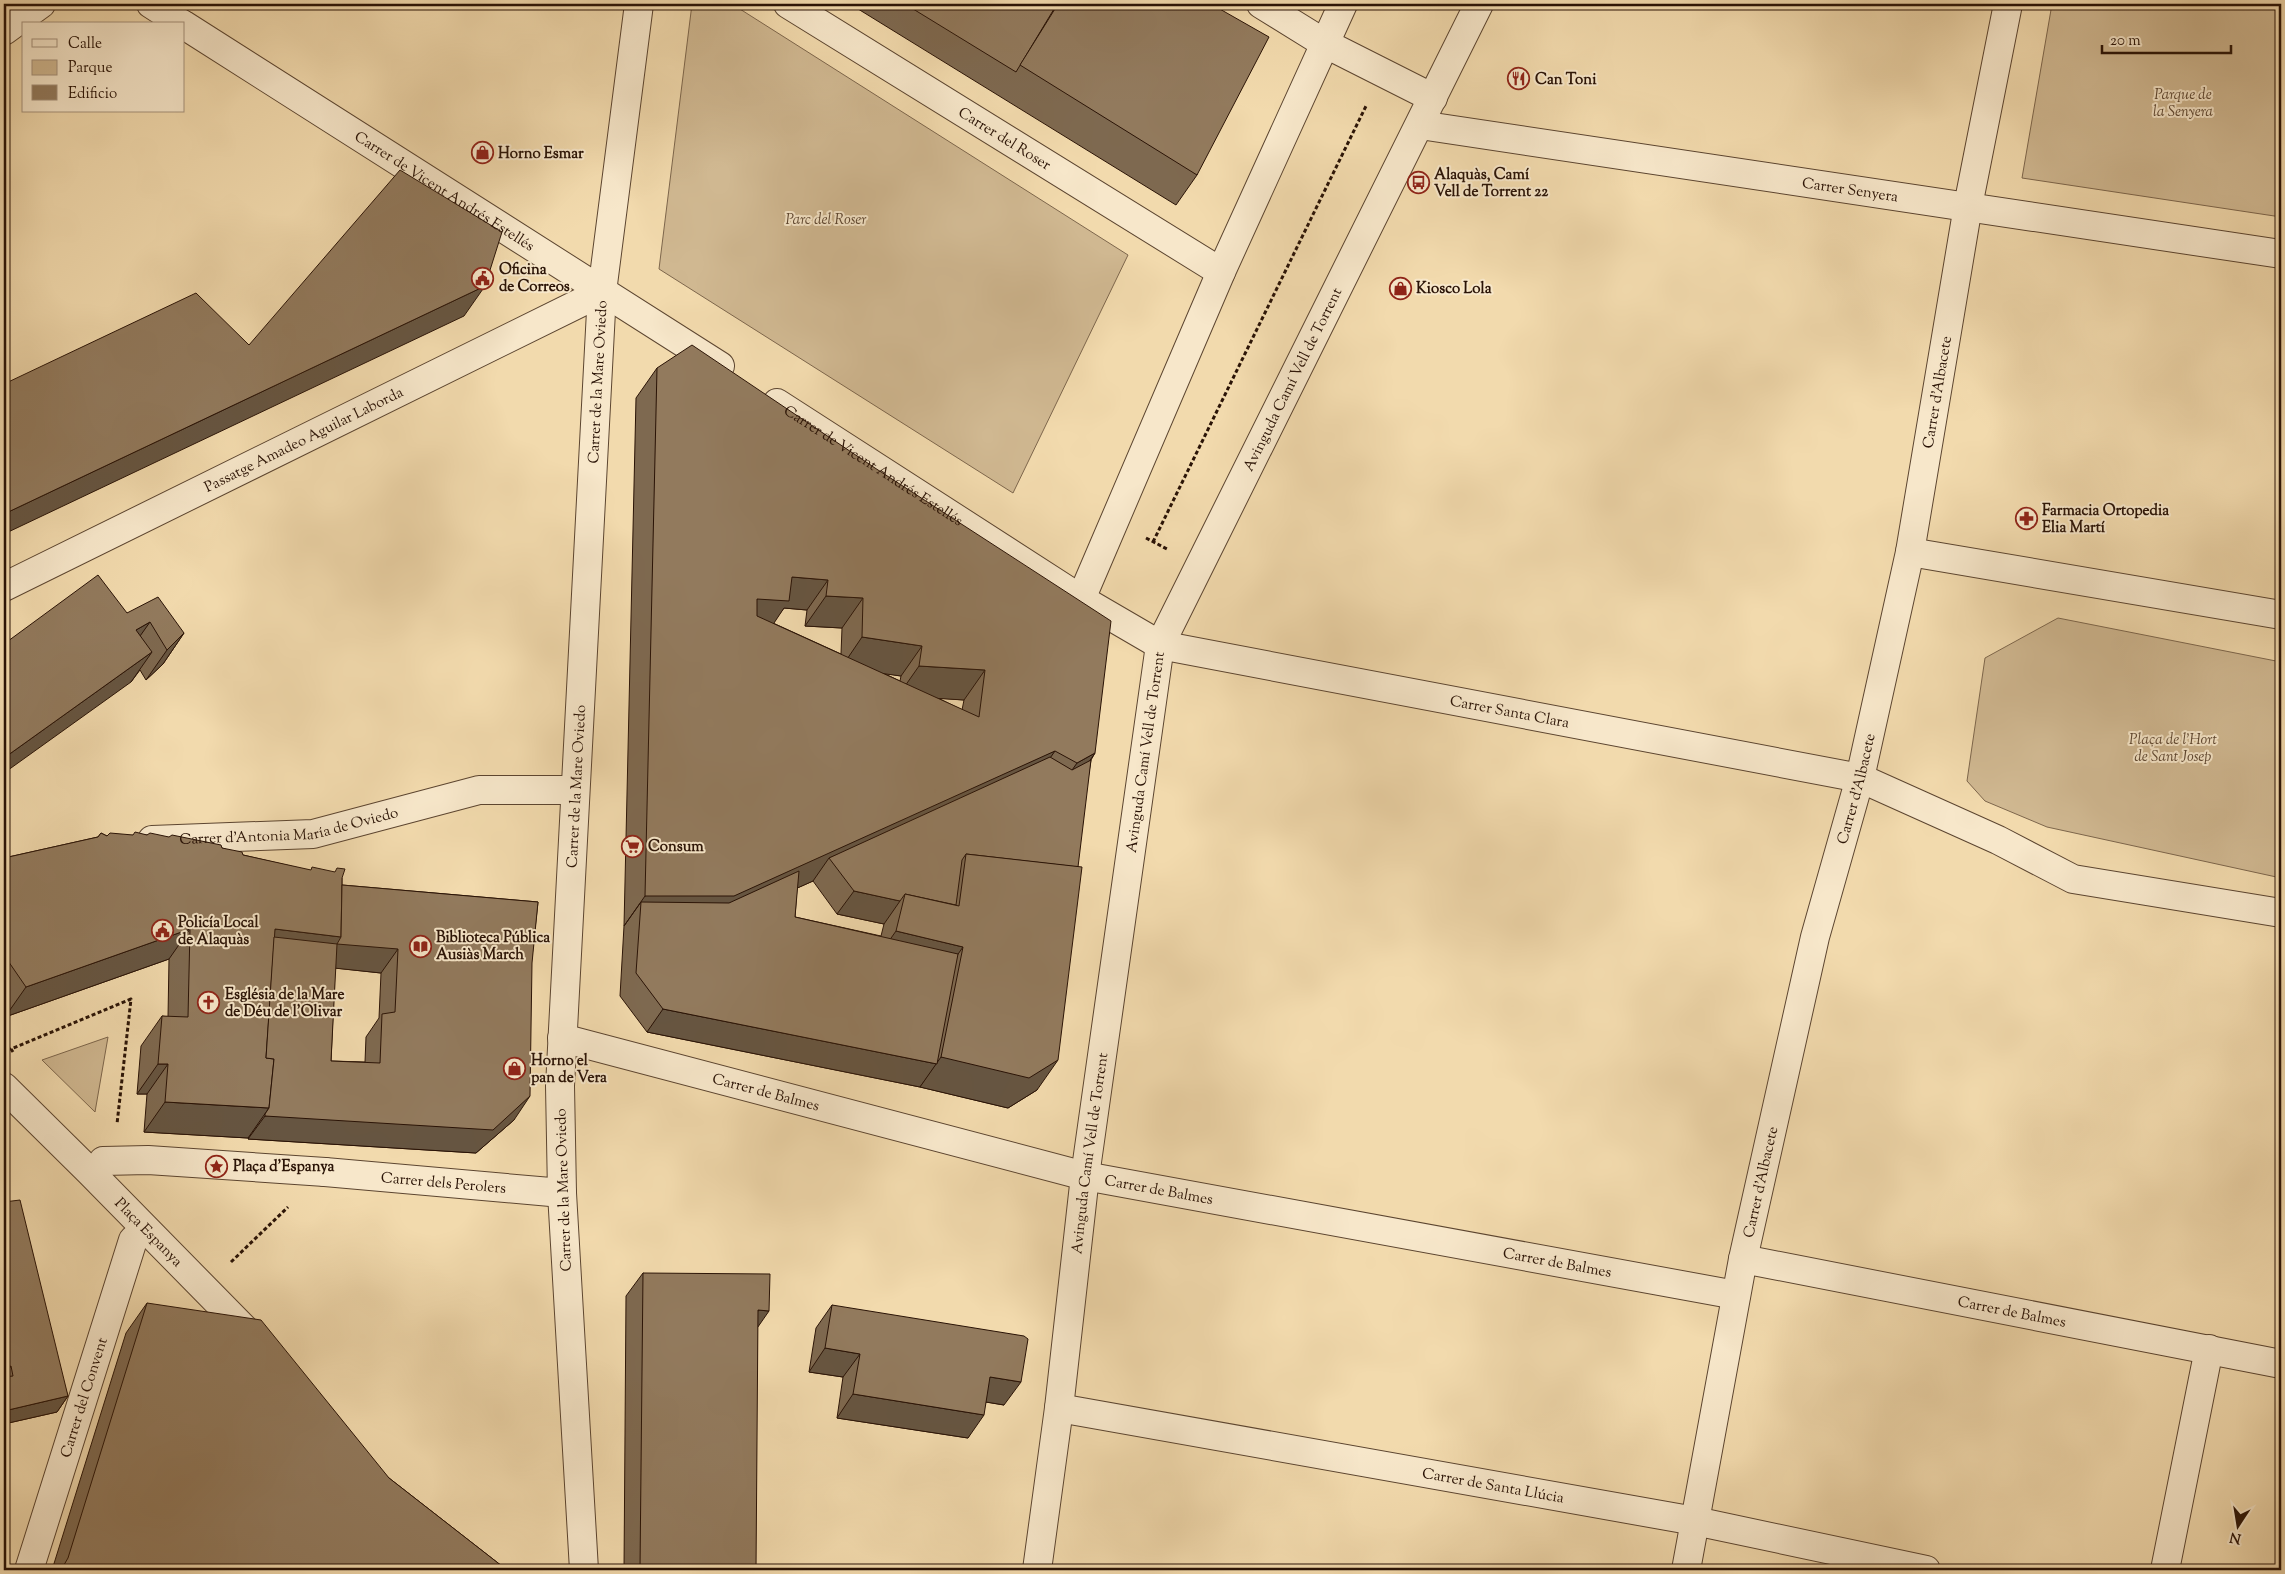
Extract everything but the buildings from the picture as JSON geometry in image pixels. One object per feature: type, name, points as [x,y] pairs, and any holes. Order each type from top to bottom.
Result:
[{"type":"street","points":[[4,31],[40,4]]},
{"type":"street","name":"Carrer de Vicent Andrés Estellés","points":[[151,4],[180,22]]},
{"type":"street","name":"Carrer de la Mare Oviedo","points":[[584,1570],[562,1194],[560,1086],[602,292],[639,4]]},
{"type":"street","name":"Carrer del Roser","points":[[788,4],[1221,272]]},
{"type":"street","points":[[1261,4],[1324,43],[1433,98]]},
{"type":"street","points":[[1080,600],[1221,272],[1343,4]]},
{"type":"street","name":"Avinguda Camí Vell de Torrent","points":[[1037,1570],[1059,1408],[1085,1176],[1160,645],[1479,4]]},
{"type":"street","name":"Carrer d'Albacete","points":[[1686,1570],[1743,1259],[1816,937],[1860,778],[1910,552],[1968,206],[2008,4]]},
{"type":"street","name":"Carrer de Vicent Andrés Estellés","points":[[185,25],[748,385],[1080,600],[1160,645]]},
{"type":"street","name":"Carrer Senyera","points":[[1420,125],[2281,254]]},
{"type":"street","name":"Passatge Amadeo Aguilar Laborda","points":[[4,587],[602,292]]},
{"type":"street","points":[[1910,552],[2281,615]]},
{"type":"street","name":"Carrer Santa Clara","points":[[1160,645],[1860,778]]},
{"type":"street","points":[[1860,778],[1998,840],[2073,879],[2281,913]]},
{"type":"street","name":"Carrer d'Antonia María de Oviedo","points":[[132,841],[313,834],[480,790],[575,790]]},
{"type":"street","name":"Carrer de Balmes","points":[[562,1038],[1085,1176],[1736,1295]]},
{"type":"street","name":"Plaça Espanya","points":[[4,1087],[273,1358]]},
{"type":"street","points":[[108,1161],[148,1160],[325,1172]]},
{"type":"street","name":"Carrer dels Perolers","points":[[325,1172],[562,1194]]},
{"type":"street","name":"Carrer del Convent","points":[[29,1570],[133,1240],[145,1229]]},
{"type":"street","name":"Carrer de Balmes","points":[[1743,1259],[2281,1364]]},
{"type":"street","points":[[2165,1570],[2209,1349]]},
{"type":"street","name":"Carrer de Santa Llúcia","points":[[1059,1408],[1695,1521],[1926,1570]]},
{"type":"path","points":[[1153,542],[1382,72]]},
{"type":"path","points":[[1114,522],[1200,566]]},
{"type":"path","points":[[18,1056],[11,1050],[131,999],[108,1161]]},
{"type":"path","points":[[228,1264],[325,1172]]},
{"type":"green space","name":"Parc del Roser","points":[[692,4],[732,4],[1128,255],[1013,493],[659,269]]},
{"type":"green space","name":"Parque de la Senyera","points":[[2052,4],[2281,4],[2281,217],[2022,178]]},
{"type":"green space","name":"Plaça de l'Hort de Sant Josep","points":[[2058,618],[2281,662],[2281,878],[2047,827],[1985,801],[1967,781],[1985,658]]},
{"type":"green space","points":[[108,1037],[95,1112],[42,1060]]},
{"type":"place","name":"Can Toni","points":[[1519,79]]},
{"type":"place","name":"Horno Esmar","points":[[482,153]]},
{"type":"place","name":"Alaquàs, Camí Vell de Torrent 22","points":[[1418,183]]},
{"type":"place","name":"Oficina de Correos","points":[[483,278]]},
{"type":"place","name":"Kiosco Lola","points":[[1400,288]]},
{"type":"place","name":"Farmacia Ortopedia Elia Martí","points":[[2026,519]]},
{"type":"place","name":"Consum","points":[[632,846]]},
{"type":"place","name":"Policía Local de Alaquàs","points":[[162,931]]},
{"type":"place","name":"Biblioteca Pública Ausiàs March","points":[[420,946]]},
{"type":"place","name":"Església de la Mare de Déu de l'Olivar","points":[[209,1003]]},
{"type":"place","name":"Horno el pan de Vera","points":[[515,1069]]},
{"type":"place","name":"Plaça d'Espanya","points":[[217,1166]]}]
